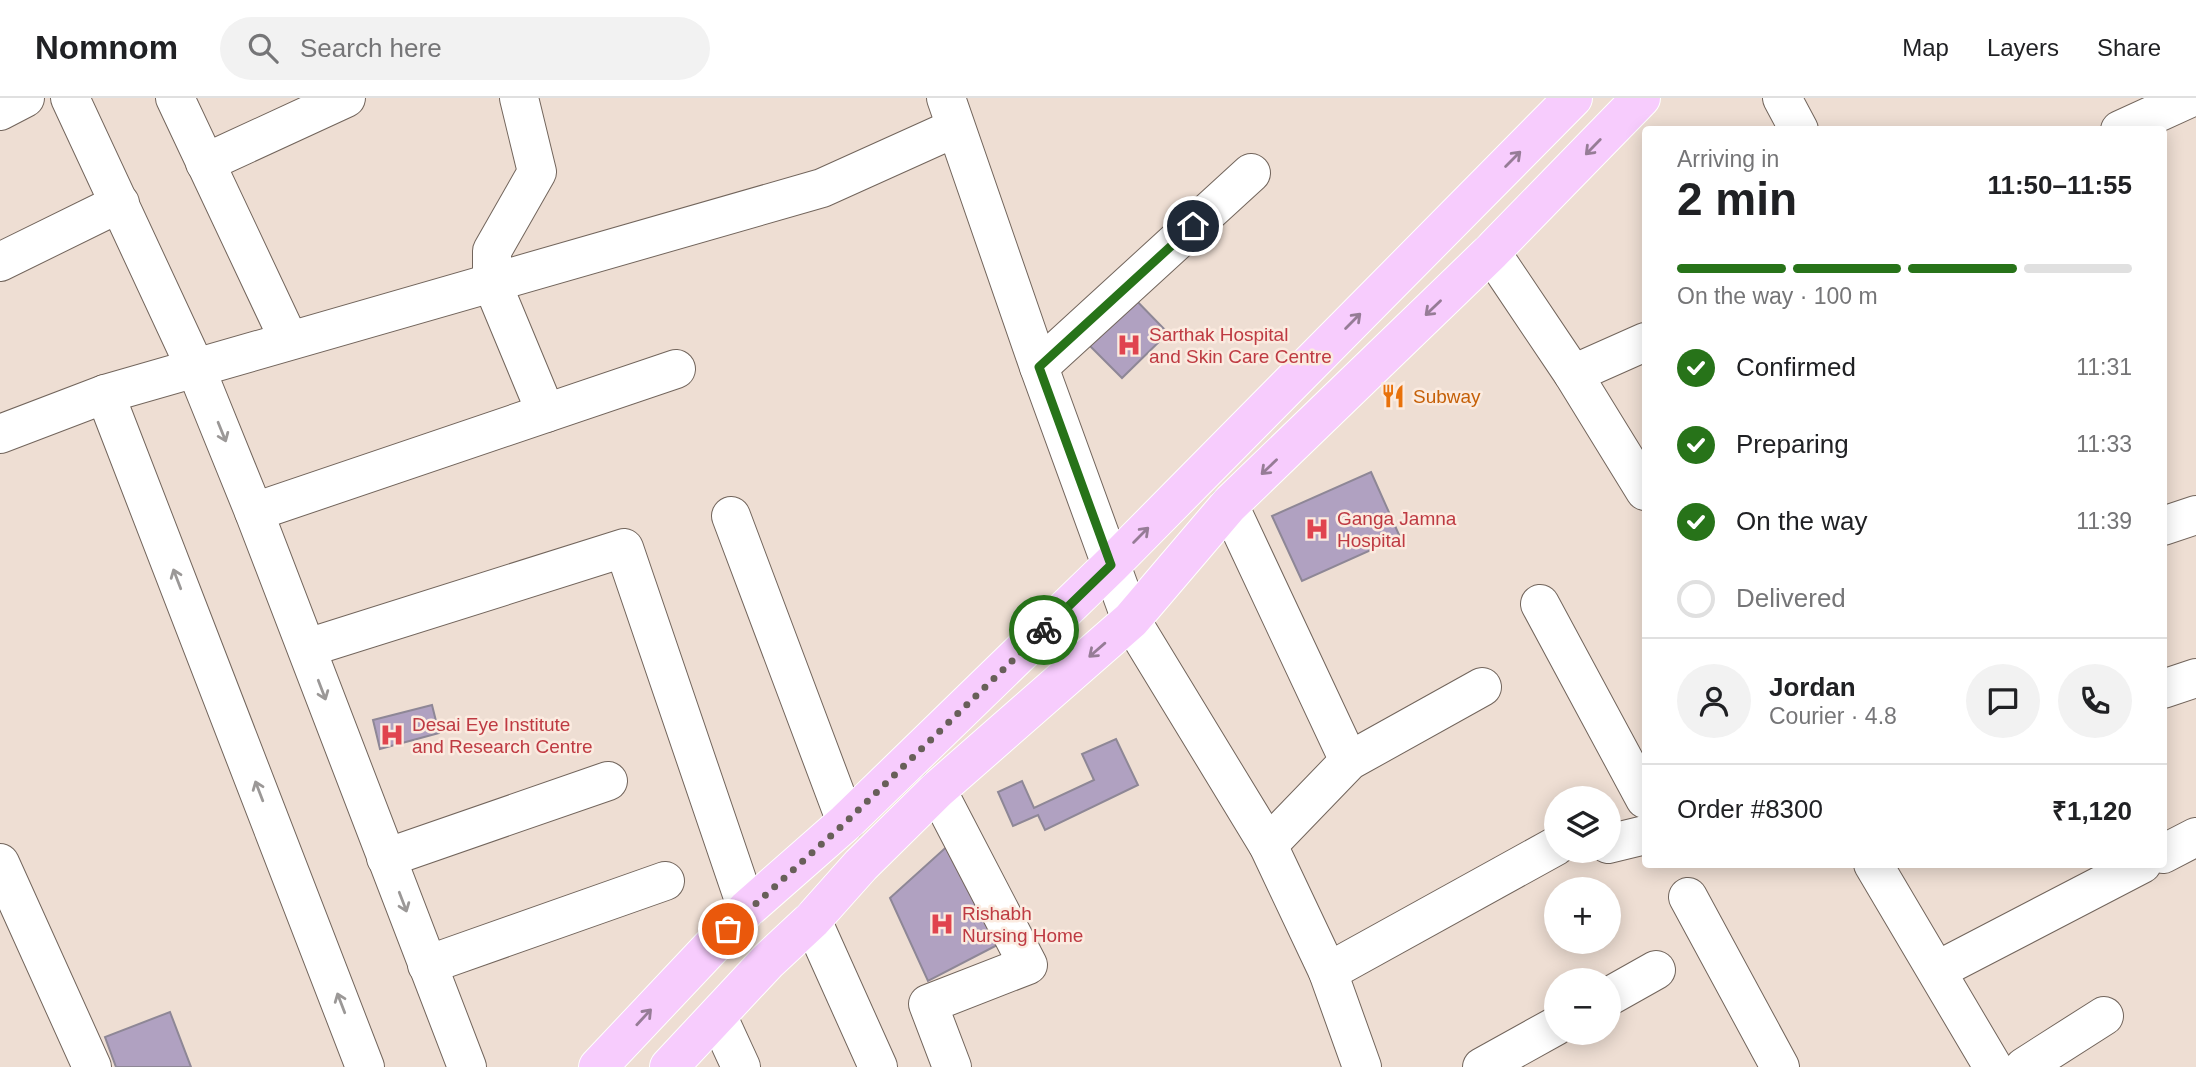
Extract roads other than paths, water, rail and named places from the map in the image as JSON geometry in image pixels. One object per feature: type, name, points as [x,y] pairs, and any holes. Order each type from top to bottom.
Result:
[{"type":"main road","points":[[597,1067],[747,909],[846,822],[1111,565],[1573,98]]},
{"type":"main road","points":[[669,1067],[768,961],[812,920],[861,865],[937,790],[1131,620],[1229,505],[1491,252],[1641,98]]},
{"type":"street","points":[[0,111],[25,98]]},
{"type":"street","points":[[70,98],[197,369],[467,1067]]},
{"type":"street","points":[[175,98],[289,340]]},
{"type":"street","points":[[205,163],[346,98]]},
{"type":"street","points":[[519,98],[537,172],[492,251],[492,283],[546,413]]},
{"type":"street","points":[[1782,98],[1797,126]]},
{"type":"street","points":[[2128,126],[2190,98]]},
{"type":"street","points":[[0,434],[105,394],[822,188],[951,113],[1131,620],[1268,845],[1328,972],[1354,1065]]},
{"type":"street","points":[[1039,367],[1251,173]]},
{"type":"street","points":[[0,262],[120,203]]},
{"type":"street","points":[[1491,252],[1573,374],[1642,486]]},
{"type":"street","points":[[1573,374],[1642,343]]},
{"type":"street","points":[[254,512],[676,369]]},
{"type":"street","points":[[105,394],[365,1067]]},
{"type":"street","points":[[1229,505],[1349,761]]},
{"type":"street","points":[[2167,525],[2196,515]]},
{"type":"street","points":[[731,516],[846,822]]},
{"type":"street","points":[[307,649],[624,548],[747,909]]},
{"type":"street","points":[[1540,604],[1642,793]]},
{"type":"street","points":[[2167,688],[2196,678]]},
{"type":"street","points":[[1268,845],[1349,761],[1482,687]]},
{"type":"street","points":[[386,858],[608,781]]},
{"type":"street","points":[[937,790],[1028,965],[928,1004],[951,1067]]},
{"type":"street","points":[[1621,841],[1642,836]]},
{"type":"street","points":[[2167,851],[2196,836]]},
{"type":"street","points":[[1328,972],[1544,853]]},
{"type":"street","points":[[0,863],[92,1067]]},
{"type":"street","points":[[1875,868],[1993,1067]]},
{"type":"street","points":[[1938,970],[2134,868]]},
{"type":"street","points":[[427,965],[665,881]]},
{"type":"street","points":[[1688,897],[1780,1067]]},
{"type":"street","points":[[812,920],[878,1067]]},
{"type":"street","points":[[1621,990],[1656,970]]},
{"type":"street","points":[[2024,1067],[2104,1016]]},
{"type":"street","points":[[718,1017],[741,1067]]},
{"type":"street","points":[[1482,1067],[1544,1033]]},
{"type":"place","name":"Sarthak Hospital and Skin Care Centre","points":[[1129,345]]},
{"type":"place","name":"Subway","points":[[1393,396]]},
{"type":"place","name":"Ganga Jamna Hospital","points":[[1317,529]]},
{"type":"place","name":"Desai Eye Institute and Research Centre","points":[[392,735]]},
{"type":"place","name":"Rishabh Nursing Home","points":[[942,924]]}]
